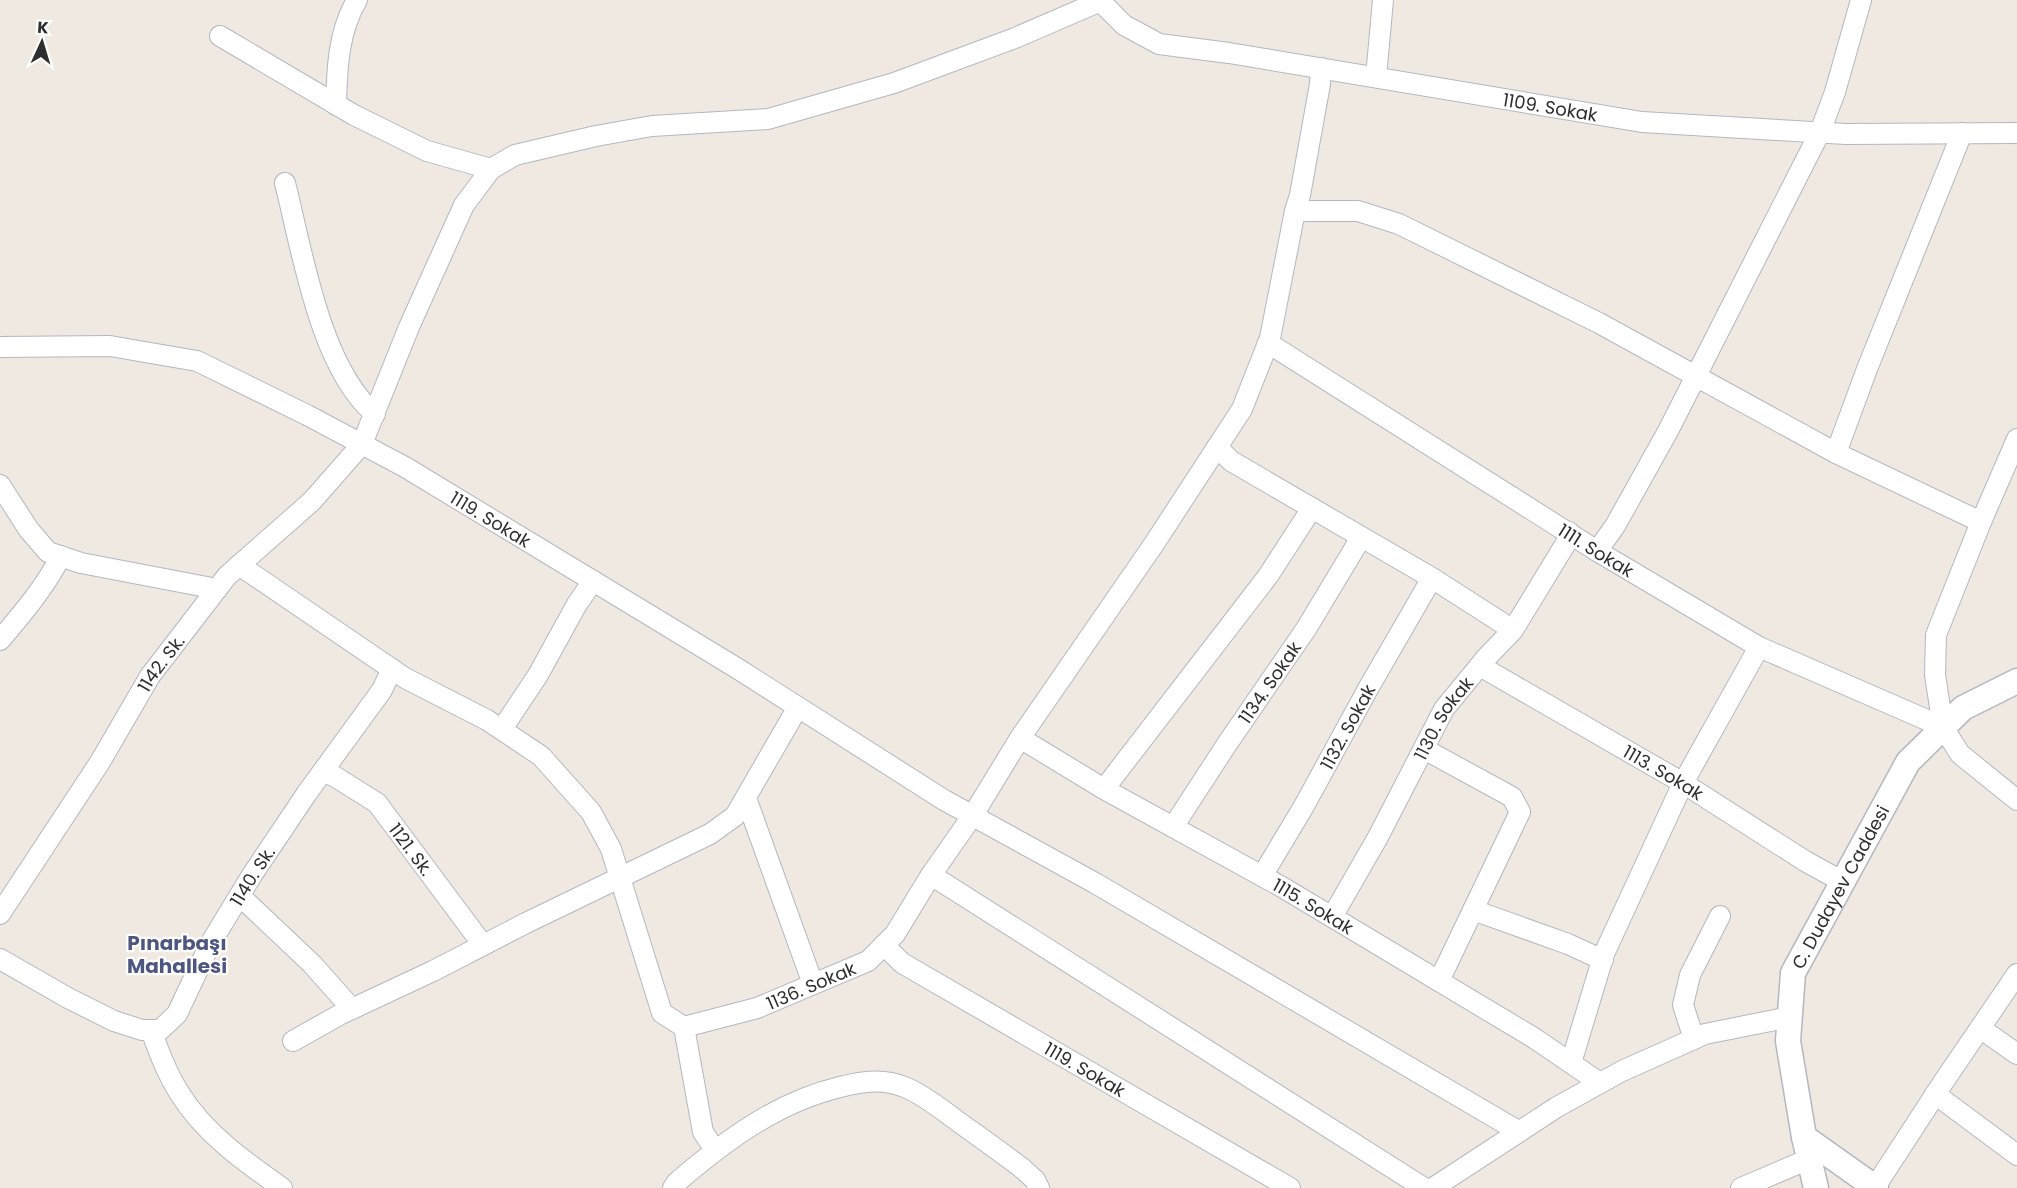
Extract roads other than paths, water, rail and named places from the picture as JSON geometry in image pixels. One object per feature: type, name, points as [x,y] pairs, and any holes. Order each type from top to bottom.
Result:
[{"type":"street","points":[[336,105],[337,65],[343,33],[357,0]]},
{"type":"street","points":[[1376,77],[1383,0]]},
{"type":"street","points":[[1597,551],[1620,517],[1668,431],[1820,132],[1835,92],[1861,0]]},
{"type":"street","points":[[220,36],[336,105],[427,151],[490,169],[515,155],[596,136],[652,126],[768,119],[894,83],[1015,38],[1101,1]]},
{"type":"street","name":"1109. Sokak","points":[[1101,1],[1124,25],[1159,44],[1229,53],[1641,122],[1820,132],[2017,133]]},
{"type":"street","name":"1136. Sokak","points":[[684,1027],[757,1008],[868,961],[884,945],[894,934],[931,875],[973,815],[1020,738],[1154,544],[1242,409],[1269,343],[1300,195],[1321,68]]},
{"type":"street","points":[[1836,453],[1867,369],[1962,134]]},
{"type":"street","name":"1142. Sk.","points":[[0,914],[100,762],[150,676],[217,589],[239,566],[312,501],[362,444],[409,327],[464,205],[490,169]]},
{"type":"street","points":[[285,183],[323,330],[345,377],[363,404],[375,414]]},
{"type":"street","points":[[1295,212],[1358,211],[1399,224],[1599,323],[1836,453],[1981,522]]},
{"type":"street","name":"1111. Sokak","points":[[1269,343],[1597,551],[1760,646],[1943,727]]},
{"type":"street","name":"1119. Sokak","points":[[0,347],[110,346],[197,361],[362,444],[405,467],[593,581],[944,800],[1095,884],[1518,1131]]},
{"type":"street","points":[[2017,440],[1936,635],[1935,675],[1943,727],[1960,754],[2017,800]]},
{"type":"street","points":[[1217,447],[1231,460],[1432,578],[1514,630]]},
{"type":"street","points":[[0,485],[28,530],[48,552],[81,562],[217,589]]},
{"type":"street","points":[[1104,789],[1268,576],[1312,508]]},
{"type":"street","name":"1130. Sokak","points":[[1332,917],[1378,837],[1444,709],[1514,630],[1566,543],[1569,532]]},
{"type":"street","name":"1134. Sokak","points":[[1173,827],[1306,629],[1356,546],[1359,536]]},
{"type":"street","points":[[0,640],[29,607],[61,556]]},
{"type":"street","points":[[239,566],[405,678],[487,720],[541,756],[591,812],[611,849],[621,877],[662,1013],[684,1027],[703,1132],[715,1150]]},
{"type":"street","name":"1132. Sokak","points":[[1262,876],[1432,578]]},
{"type":"street","points":[[502,729],[538,675],[578,603],[593,581]]},
{"type":"street","points":[[1571,1063],[1603,960],[1683,783],[1760,646]]},
{"type":"street","name":"1113. Sokak","points":[[1480,666],[1683,783],[1805,861],[1843,882]]},
{"type":"street","name":"1140. Sk.","points":[[151,1030],[160,1030],[177,1014],[210,944],[323,771],[382,690],[392,669]]},
{"type":"street","name":"C. Dudayev Caddesi","points":[[1816,1188],[1788,1041],[1793,973],[1908,762],[1963,708],[2017,681]]},
{"type":"street","points":[[293,1041],[352,1009],[710,834],[735,816],[798,707]]},
{"type":"street","name":"1115. Sokak","points":[[1020,738],[1104,789],[1332,917],[1534,1038],[1600,1083]]},
{"type":"street","points":[[1424,748],[1512,797],[1520,812],[1439,981]]},
{"type":"street","name":"1121. Sk.","points":[[323,771],[377,803],[483,945]]},
{"type":"street","points":[[746,798],[813,984]]},
{"type":"street","points":[[931,875],[1424,1188]]},
{"type":"street","points":[[240,896],[312,964],[352,1009]]},
{"type":"street","points":[[1473,910],[1568,944],[1603,960]]},
{"type":"street","points":[[1694,1039],[1683,1005],[1690,975],[1720,916]]},
{"type":"street","name":"1119. Sokak","points":[[884,945],[902,963],[1290,1188]]},
{"type":"street","points":[[0,959],[114,1021],[142,1030],[151,1030],[165,1068],[198,1119],[241,1158],[282,1188]]},
{"type":"street","points":[[1741,1188],[1807,1148],[1876,1188],[1935,1094],[2017,975]]},
{"type":"street","points":[[1433,1188],[1518,1131],[1622,1071],[1705,1034],[1790,1017]]},
{"type":"street","points":[[1980,1028],[2017,1054]]},
{"type":"street","points":[[673,1188],[715,1150],[782,1107],[821,1091],[865,1081],[884,1081],[906,1088],[929,1101],[1023,1168],[1035,1180],[1039,1188]]},
{"type":"street","points":[[1935,1094],[2017,1155]]},
{"type":"district","name":"Pınarbaşı Mahallesi","points":[[177,954]]}]
